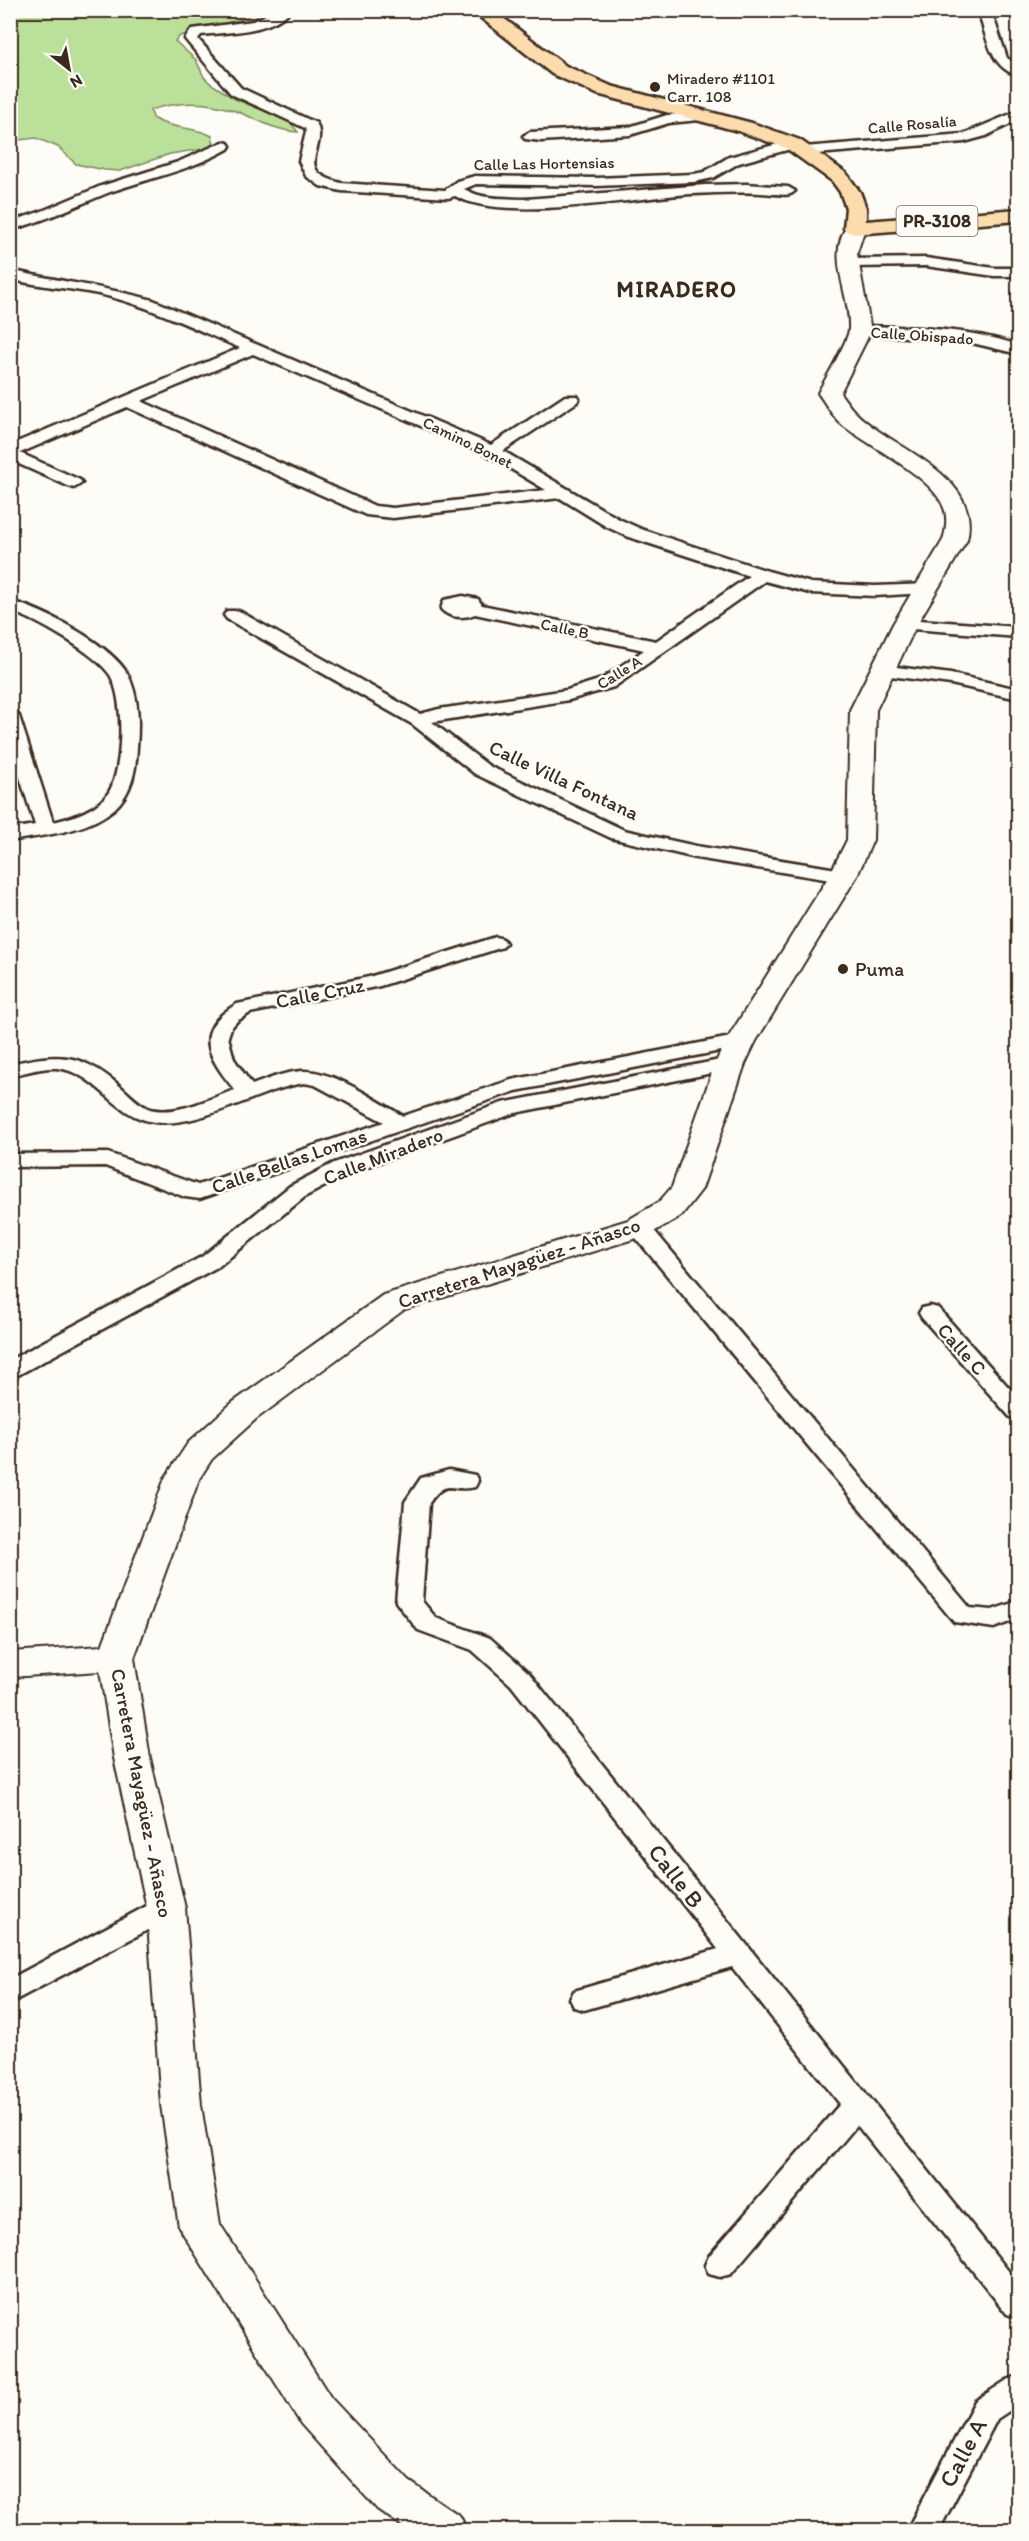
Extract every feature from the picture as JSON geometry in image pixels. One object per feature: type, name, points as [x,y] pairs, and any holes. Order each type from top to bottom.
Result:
[{"type":"main road","points":[[480,10],[559,70],[604,90],[704,116],[798,147],[838,177],[850,192],[856,208],[852,241],[860,331]]},
{"type":"main road","points":[[850,192],[882,207],[933,218]]},
{"type":"main road","name":"PR-3108","points":[[852,241],[933,218],[1018,207]]},
{"type":"main road","name":"PR-3108","points":[[933,218],[1018,215]]},
{"type":"main road","points":[[852,241],[933,218]]},
{"type":"main road","name":"Carretera Mayagüez - Añasco","points":[[444,2530],[393,2495],[316,2411],[200,2227],[181,2105],[166,1908],[132,1758],[116,1658],[182,1478],[200,1451],[244,1411],[394,1302],[639,1227],[670,1209],[687,1189],[736,1052],[843,876],[860,840],[863,710],[905,624],[955,540],[958,528],[956,508],[926,472],[847,417],[829,393],[860,331]]},
{"type":"main road","points":[[10,1665],[116,1658]]},
{"type":"street","name":"Calle Las Hortensias","points":[[285,10],[278,16],[261,22],[197,32],[191,39],[236,91],[310,126],[313,132],[306,161],[311,172],[325,183],[341,187],[448,194],[462,184],[476,180],[596,182],[694,178],[708,175],[734,160],[798,147]]},
{"type":"street","points":[[984,10],[1001,60],[1018,71]]},
{"type":"street","points":[[530,136],[630,131],[667,119],[704,116]]},
{"type":"street","name":"Calle Rosalía","points":[[798,147],[964,138],[1018,116]]},
{"type":"street","points":[[10,226],[29,221],[104,190],[200,158],[224,146]]},
{"type":"street","points":[[455,190],[464,197],[507,203],[607,199],[738,188],[788,191]]},
{"type":"street","points":[[852,241],[926,262],[994,272],[1018,272]]},
{"type":"street","name":"Camino Bonet","points":[[10,274],[32,280],[109,292],[147,303],[492,451],[635,533],[762,575],[810,588],[836,591],[926,588]]},
{"type":"street","name":"Calle Obispado","points":[[860,331],[955,334],[986,339],[1018,350]]},
{"type":"street","points":[[10,452],[252,349]]},
{"type":"street","points":[[492,451],[571,399]]},
{"type":"street","points":[[129,402],[372,511],[393,513],[562,493]]},
{"type":"street","points":[[10,452],[74,483]]},
{"type":"street","name":"Calle A","points":[[418,720],[439,714],[585,691],[608,683],[762,575]]},
{"type":"street","points":[[10,606],[23,609],[46,620],[104,659],[117,671],[128,702],[129,732],[126,761],[117,795],[106,806],[87,817],[10,835]]},
{"type":"street","name":"Calle B","points":[[474,609],[657,647]]},
{"type":"street","name":"Calle Villa Fontana","points":[[233,615],[418,720],[482,770],[618,834],[696,852],[843,876]]},
{"type":"street","points":[[905,624],[1018,632]]},
{"type":"street","points":[[881,670],[951,679],[1018,694]]},
{"type":"street","points":[[10,716],[46,828]]},
{"type":"street","name":"Calle Cruz","points":[[248,1093],[234,1076],[219,1047],[217,1033],[222,1022],[231,1015],[244,1008],[373,982],[496,943]]},
{"type":"street","name":"Calle Bellas Lomas","points":[[10,1161],[108,1159],[193,1192],[200,1192],[528,1082],[736,1052]]},
{"type":"street","name":"Calle Miradero","points":[[10,1370],[211,1261],[298,1191],[342,1168],[510,1108],[736,1052]]},
{"type":"street","points":[[10,1070],[57,1062],[73,1066],[94,1074],[132,1108],[156,1116],[184,1114],[290,1079],[314,1078],[401,1123]]},
{"type":"street","points":[[639,1227],[963,1616],[994,1619],[1018,1610]]},
{"type":"street","name":"Calle C","points":[[930,1313],[1018,1412]]},
{"type":"street","name":"Calle B","points":[[466,1480],[448,1478],[430,1484],[417,1502],[409,1602],[428,1624],[481,1644],[520,1679],[782,2007],[856,2106],[1015,2293]]},
{"type":"street","points":[[10,1992],[166,1908]]},
{"type":"street","points":[[584,1999],[739,1954]]},
{"type":"street","points":[[720,2265],[856,2106]]},
{"type":"street","name":"Calle A","points":[[923,2530],[986,2410],[1018,2389]]},
{"type":"green space","points":[[11,10],[259,11],[242,19],[180,36],[175,41],[196,60],[204,77],[210,83],[235,99],[288,120],[298,132],[276,128],[218,106],[185,103],[162,107],[150,110],[154,119],[212,136],[215,147],[170,154],[120,171],[76,164],[58,147],[36,138],[11,141]]},
{"type":"place","name":"Miradero #1101 Carr. 108","points":[[655,87]]},
{"type":"place","name":"Puma","points":[[843,969]]},
{"type":"district","name":"MIRADERO","points":[[677,289]]}]
